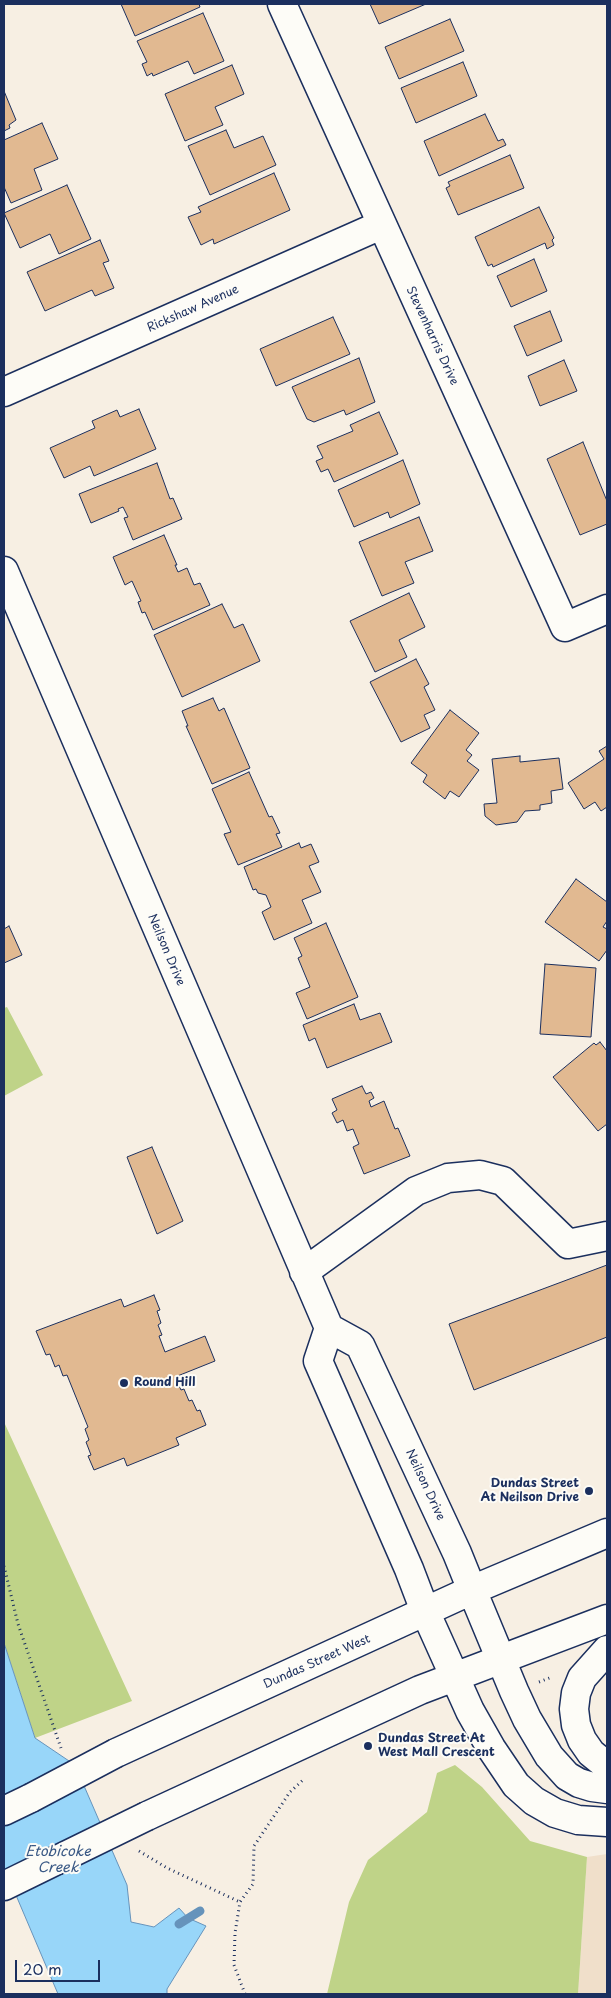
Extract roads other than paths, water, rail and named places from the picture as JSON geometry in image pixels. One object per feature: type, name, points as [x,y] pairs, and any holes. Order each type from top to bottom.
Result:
[{"type":"street","name":"Stevenharris Drive","points":[[282,4],[565,627],[607,609]]},
{"type":"street","name":"Rickshaw Avenue","points":[[4,392],[381,225]]},
{"type":"street","name":"Neilson Drive","points":[[4,571],[329,1328],[360,1345],[457,1553],[500,1660],[527,1719],[557,1767],[579,1783],[607,1789]]},
{"type":"street","points":[[304,1272],[416,1191],[448,1178],[480,1175],[503,1181],[568,1244],[607,1236]]},
{"type":"street","points":[[329,1328],[318,1361],[409,1569],[453,1678],[491,1748],[509,1775],[525,1793],[544,1808],[566,1817],[607,1822]]},
{"type":"street","name":"Dundas Street West","points":[[4,1811],[116,1753],[472,1590],[607,1533]]},
{"type":"street","points":[[4,1886],[147,1816],[420,1690],[607,1619]]},
{"type":"street","points":[[607,1650],[582,1678],[576,1693],[574,1709],[576,1725],[582,1740],[591,1753],[607,1766]]},
{"type":"water","name":"Etobicoke Creek","points":[[4,1643],[35,1738],[75,1765],[127,1885],[131,1922],[154,1927],[179,1908],[188,1918],[206,1926],[167,1989],[167,1994],[58,1994],[4,1867]]},
{"type":"waterway","points":[[179,1924],[200,1911]]},
{"type":"place","name":"Round Hill","points":[[124,1383]]},
{"type":"place","name":"Dundas Street At Neilson Drive","points":[[589,1491]]},
{"type":"place","name":"Dundas Street At West Mall Crescent","points":[[368,1746]]}]
